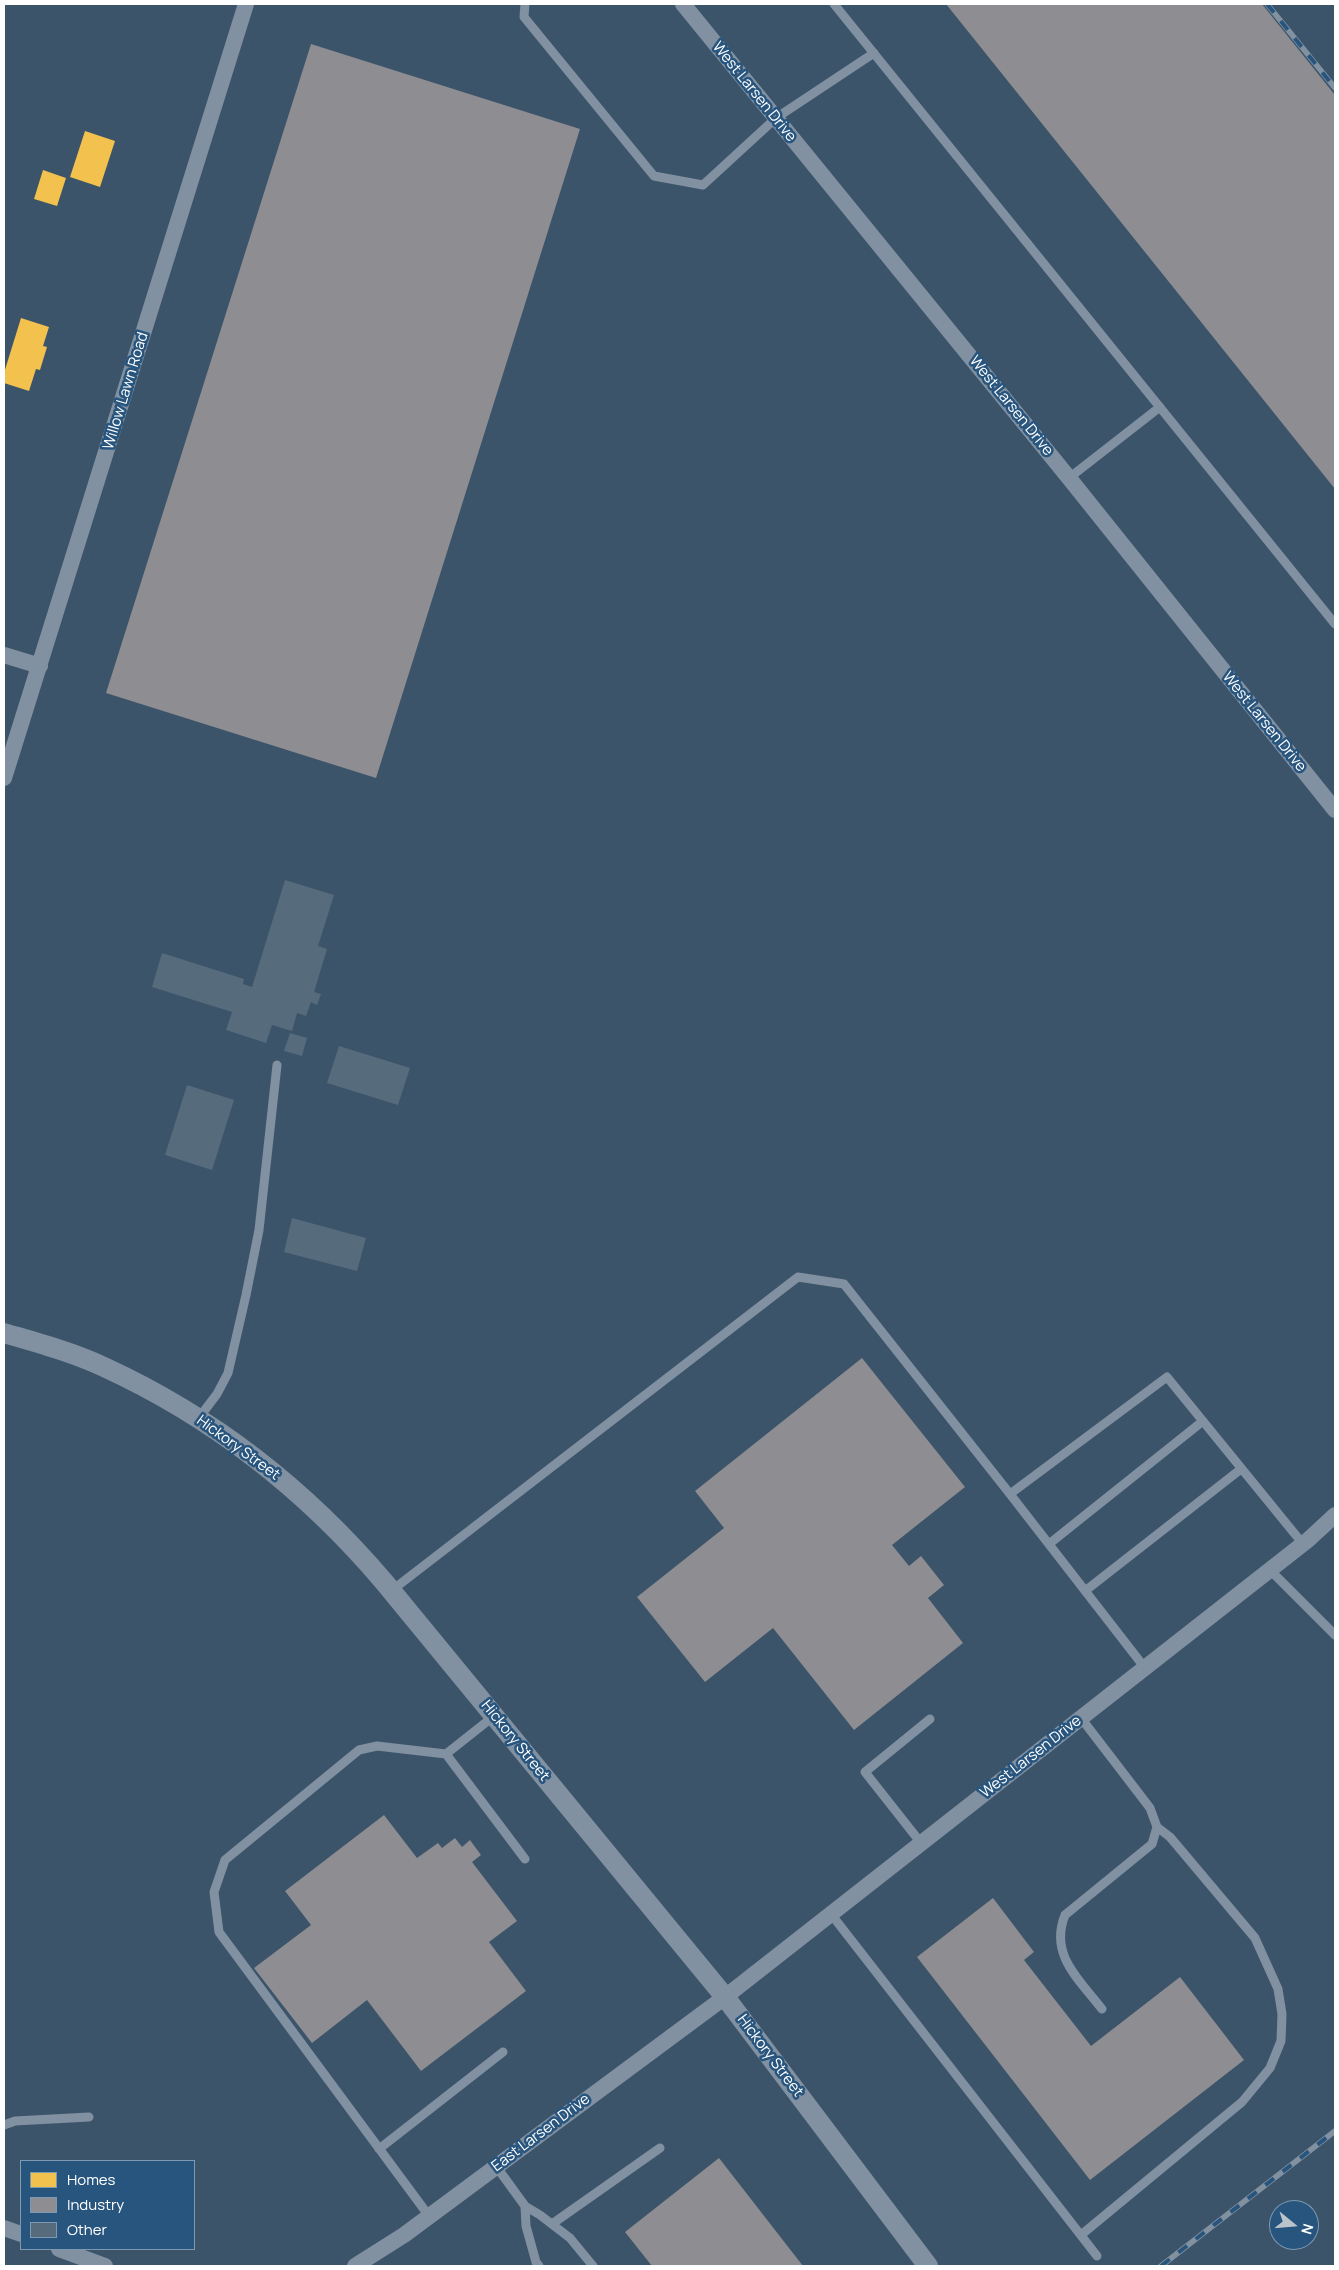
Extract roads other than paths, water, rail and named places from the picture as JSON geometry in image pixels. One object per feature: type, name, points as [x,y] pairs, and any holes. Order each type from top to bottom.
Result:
[{"type":"street","name":"Willow Lawn Road","points":[[4,778],[246,4]]},
{"type":"street","name":"West Larsen Drive","points":[[683,4],[1069,478],[1335,810]]},
{"type":"street","points":[[4,655],[40,666]]},
{"type":"street","name":"Hickory Street","points":[[4,1332],[62,1350],[103,1366],[154,1392],[198,1419],[262,1464],[298,1493],[339,1532],[391,1591],[494,1715],[725,1997],[928,2266]]},
{"type":"street","name":"West Larsen Drive","points":[[725,1997],[1303,1544],[1335,1515]]},
{"type":"street","name":"East Larsen Drive","points":[[355,2266],[382,2250],[429,2216],[725,1997]]},
{"type":"street","points":[[4,2228],[20,2234]]},
{"type":"street","points":[[62,2250],[105,2266]]},
{"type":"lane","points":[[526,4],[524,17],[654,176],[703,185],[776,118],[874,53]]},
{"type":"lane","points":[[834,4],[1335,624]]},
{"type":"lane","points":[[1069,478],[1160,408]]},
{"type":"lane","points":[[198,1419],[217,1394],[228,1373],[244,1305],[258,1230],[277,1066]]},
{"type":"lane","points":[[391,1591],[798,1278],[844,1284],[1145,1668]]},
{"type":"lane","points":[[1010,1494],[1167,1377],[1303,1544]]},
{"type":"lane","points":[[1049,1544],[1203,1422]]},
{"type":"lane","points":[[1085,1591],[1241,1469]]},
{"type":"lane","points":[[1270,1570],[1335,1635]]},
{"type":"lane","points":[[429,2216],[219,1932],[214,1892],[225,1860],[359,1750],[377,1746],[446,1754],[494,1715]]},
{"type":"lane","points":[[1081,1718],[1150,1808],[1157,1828],[1170,1837],[1255,1938],[1278,1989],[1282,2014],[1281,2041],[1270,2068],[1242,2102],[1081,2235]]},
{"type":"lane","points":[[921,1843],[865,1772],[930,1719]]},
{"type":"lane","points":[[446,1754],[525,1859]]},
{"type":"lane","points":[[1102,2009],[1065,1960],[1060,1943],[1060,1929],[1066,1915],[1152,1844],[1157,1828]]},
{"type":"lane","points":[[832,1914],[1097,2256]]},
{"type":"lane","points":[[379,2149],[503,2052]]},
{"type":"lane","points":[[4,2125],[15,2121],[89,2116]]},
{"type":"lane","points":[[552,2224],[660,2148]]},
{"type":"lane","points":[[496,2166],[525,2206],[570,2238],[593,2266]]},
{"type":"lane","points":[[525,2206],[526,2226],[536,2262],[539,2266]]},
{"type":"railway","points":[[1267,4],[1335,88]]},
{"type":"railway","points":[[1161,2266],[1335,2131]]}]
